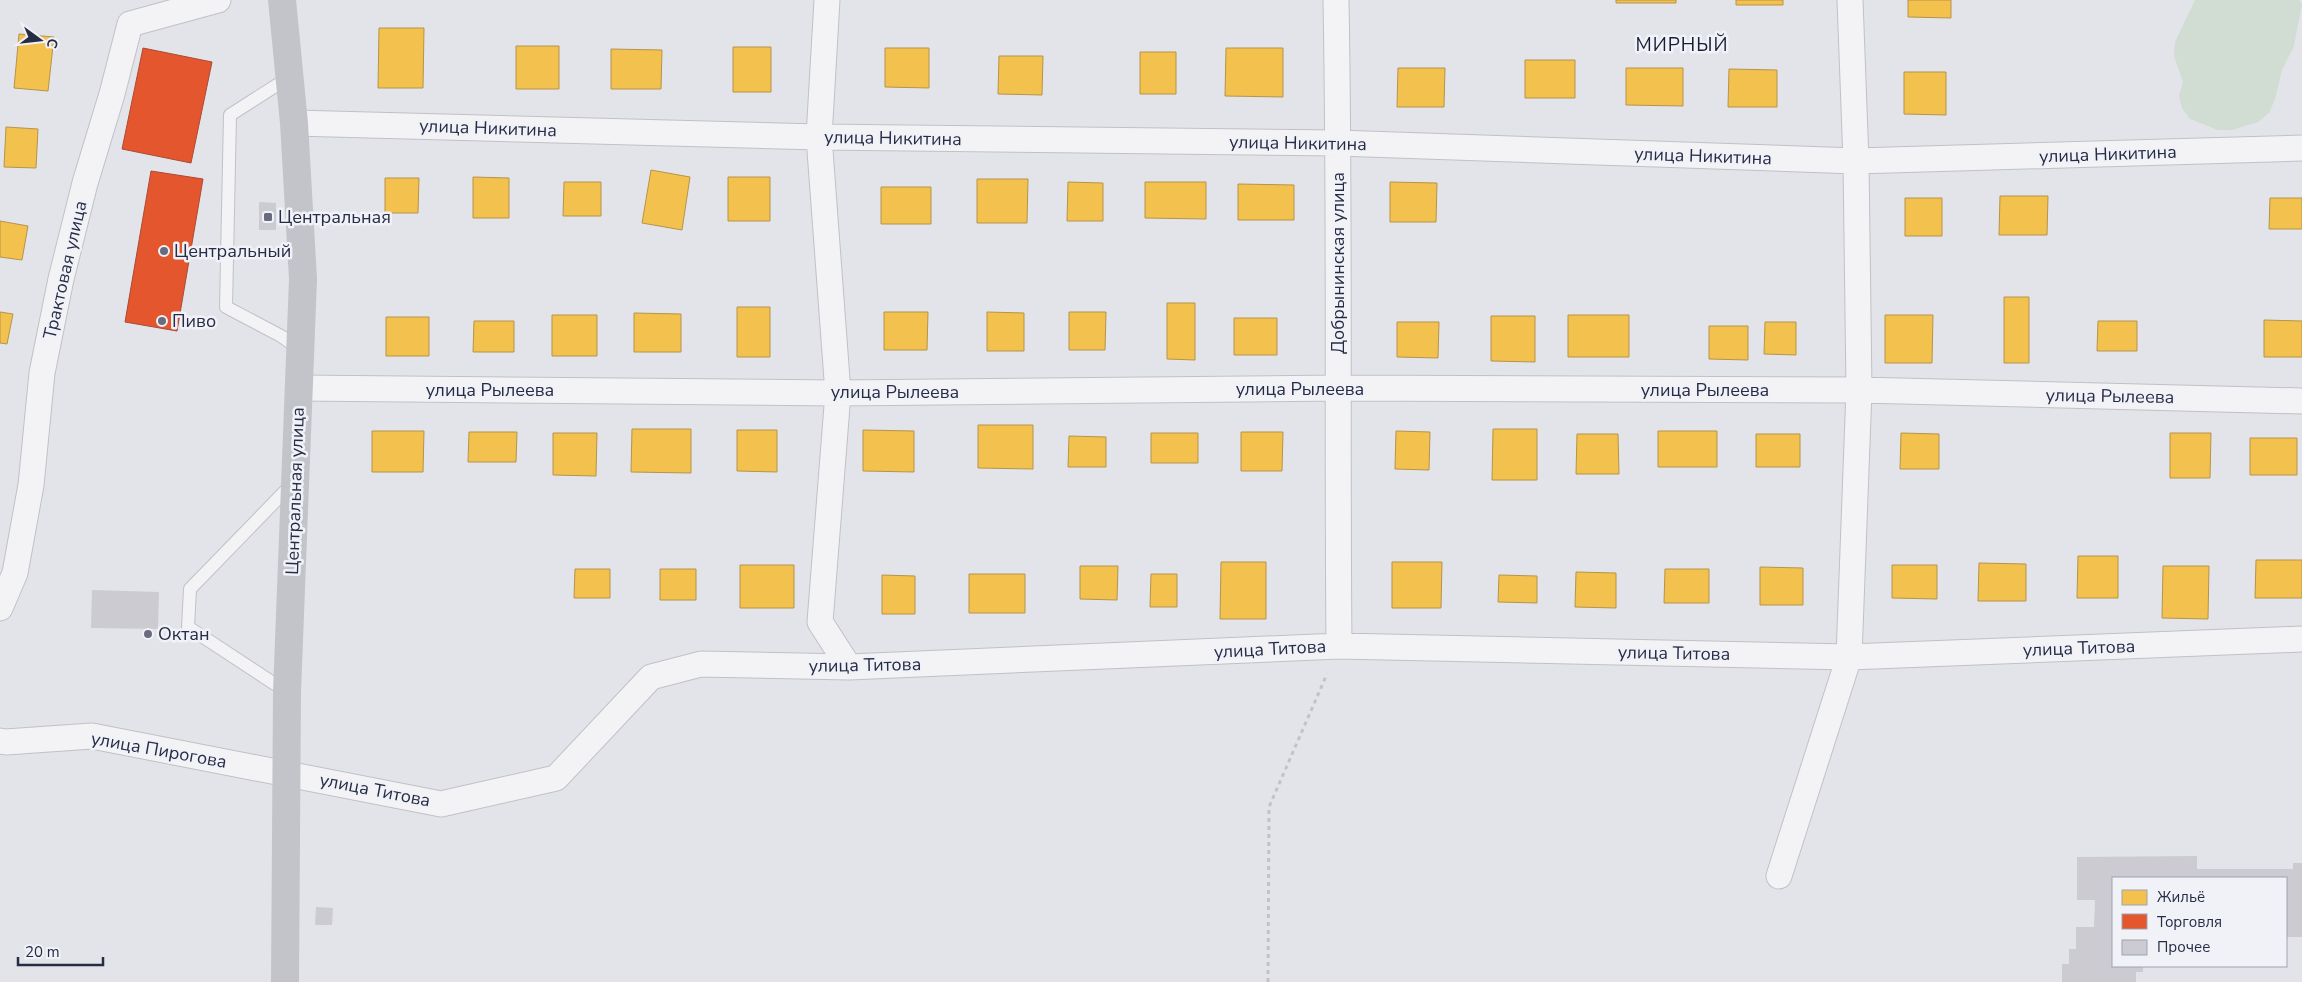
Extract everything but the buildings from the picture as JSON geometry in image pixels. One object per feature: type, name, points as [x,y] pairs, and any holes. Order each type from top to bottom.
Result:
[{"type":"street","name":"Трактовая улица","points":[[0,608],[15,573],[31,485],[42,373],[61,279],[85,183],[112,94],[130,24],[218,0]]},
{"type":"street","name":"Центральная улица","points":[[282,0],[288,78],[294,123],[303,270],[288,692],[285,982]]},
{"type":"street","points":[[827,0],[819,137],[838,393],[820,622],[849,667]]},
{"type":"street","name":"Добрынинская улица","points":[[1336,0],[1339,646]]},
{"type":"street","points":[[1779,876],[1849,657],[1859,390],[1856,161],[1850,0]]},
{"type":"street","name":"улица Никитина","points":[[294,123],[819,137],[1338,143],[1856,161],[2302,148]]},
{"type":"street","name":"улица Рылеева","points":[[299,388],[838,393],[1337,388],[1859,390],[2302,401]]},
{"type":"street","name":"улица Титова","points":[[288,773],[441,804],[556,778],[651,677],[701,664],[849,667],[1339,646],[1849,657],[2302,639]]},
{"type":"street","name":"улица Пирогова","points":[[0,741],[92,736],[288,773]]},
{"type":"lane","points":[[288,78],[230,115],[226,307],[281,336],[301,350]]},
{"type":"lane","points":[[288,692],[188,626],[190,589],[296,479]]},
{"type":"path","points":[[1268,982],[1269,807],[1339,646]]},
{"type":"shaded area","points":[[2195,0],[2299,0],[2302,4],[2294,46],[2282,70],[2275,99],[2269,113],[2258,122],[2232,130],[2218,130],[2190,119],[2182,108],[2179,96],[2183,82],[2174,56],[2175,42]]},
{"type":"place","name":"Центральная","points":[[268,217]]},
{"type":"place","name":"Центральный","points":[[164,251]]},
{"type":"place","name":"Пиво","points":[[162,321]]},
{"type":"place","name":"Октан","points":[[148,634]]},
{"type":"district","name":"МИРНЫЙ","points":[[1682,44]]}]
